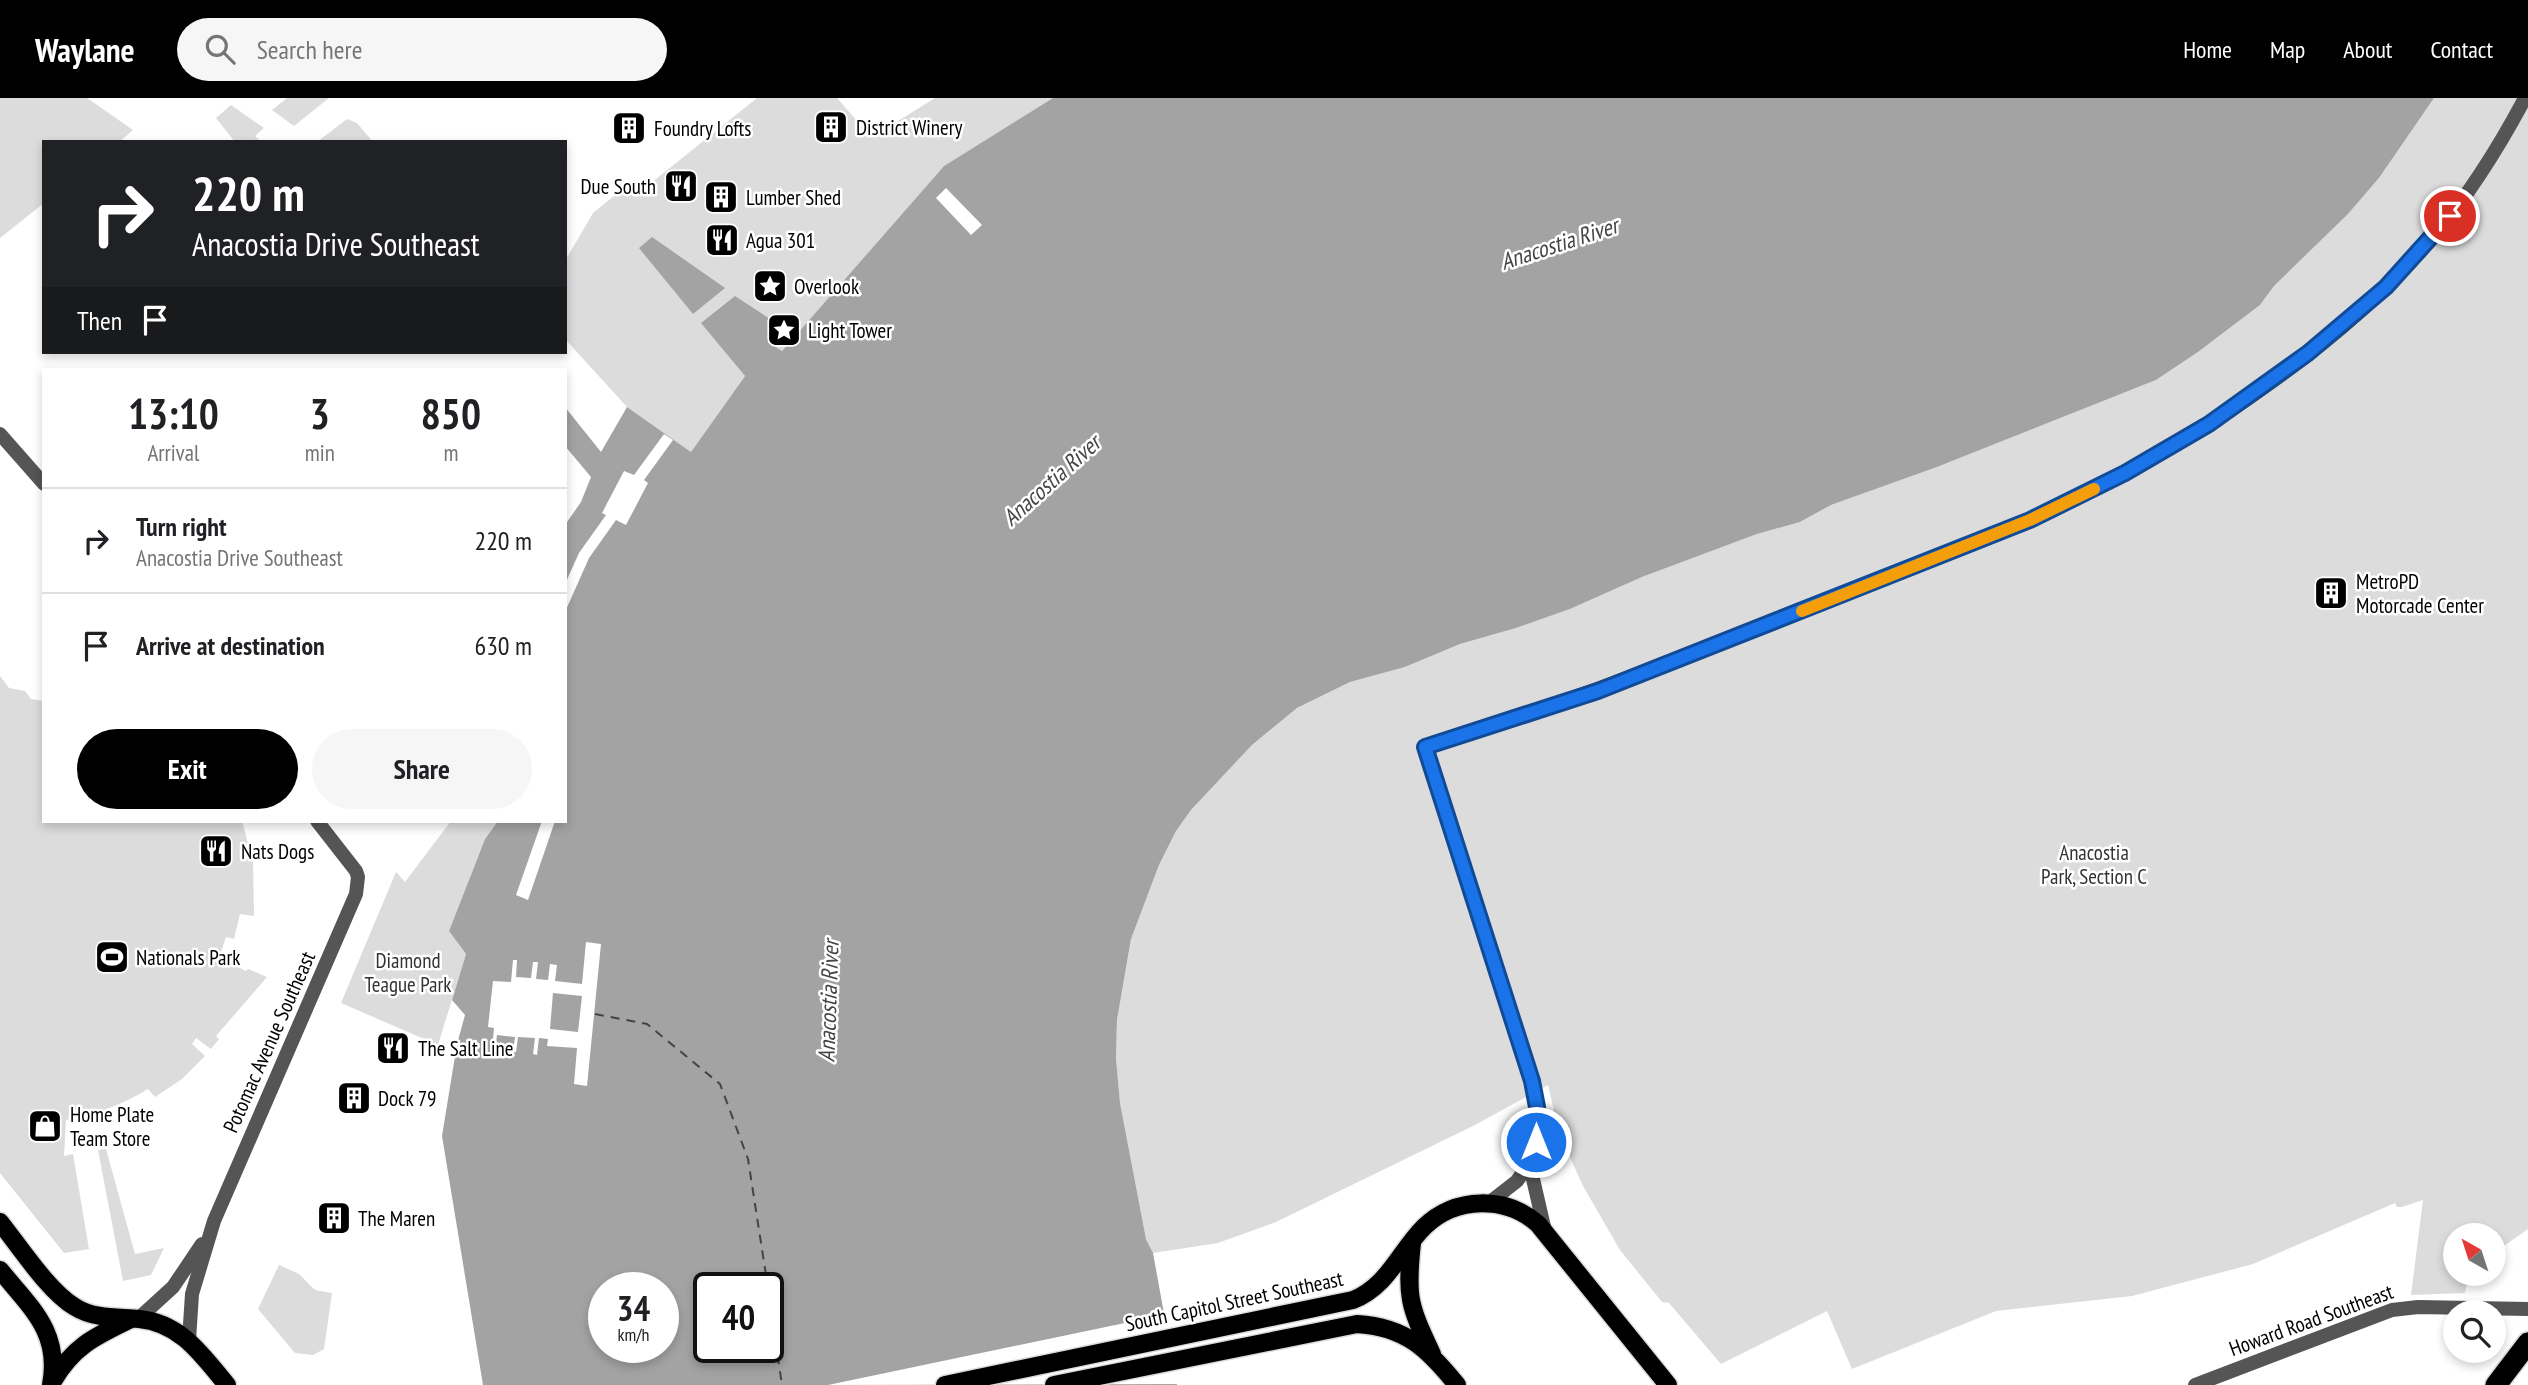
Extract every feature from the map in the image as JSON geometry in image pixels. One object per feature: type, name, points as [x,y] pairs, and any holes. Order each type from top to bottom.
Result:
[{"type":"highway","points":[[2496,1385],[2528,1343]]},
{"type":"main road","name":"South Capitol Street Southeast","points":[[945,1385],[1361,1297],[1386,1278],[1422,1229],[1439,1215],[1469,1204],[1490,1202],[1525,1214],[1545,1230],[1668,1385]]},
{"type":"main road","points":[[0,1222],[55,1290],[71,1305],[93,1315],[134,1319],[168,1327],[190,1340],[227,1385]]},
{"type":"main road","points":[[1412,1243],[1409,1301],[1433,1355],[1457,1385]]},
{"type":"main road","points":[[0,1270],[48,1332],[54,1362],[51,1385]]},
{"type":"main road","points":[[51,1385],[69,1358],[81,1346],[134,1319]]},
{"type":"main road","points":[[1054,1385],[1349,1324],[1371,1325],[1397,1332],[1433,1355]]},
{"type":"street","points":[[1545,1230],[1534,1187],[1537,1118],[1532,1081],[1425,747],[1598,691],[2030,520],[2165,450],[2209,424],[2287,369],[2351,320],[2386,287],[2434,237],[2462,201],[2495,152],[2525,98]]},
{"type":"street","points":[[0,434],[42,482]]},
{"type":"street","name":"Potomac Avenue Southeast","points":[[134,1319],[173,1287],[214,1222],[352,906],[358,877],[350,861],[319,823]]},
{"type":"street","points":[[1490,1202],[1517,1181],[1535,1155]]},
{"type":"street","name":"Potomac Avenue Southeast","points":[[190,1340],[192,1294],[214,1222]]},
{"type":"street","name":"Howard Road Southeast","points":[[2195,1385],[2400,1308],[2466,1306],[2528,1309]]},
{"type":"green space","points":[[0,98],[87,98],[133,130],[121,140],[42,140],[42,205],[0,238]]},
{"type":"green space","points":[[287,98],[329,98],[294,126],[272,110]]},
{"type":"green space","points":[[757,98],[837,98],[866,131],[877,134],[935,98],[1053,98],[944,166],[782,351],[768,342],[779,326],[702,323],[745,376],[691,452],[627,407],[567,341],[567,258],[593,213],[614,196],[623,195],[637,187],[641,191]]},
{"type":"green space","name":"Anacostia Park, Section C","points":[[2434,98],[2528,98],[2528,1229],[2506,1245],[2506,1223],[2443,1223],[2443,1286],[2466,1286],[2465,1293],[2411,1295],[2423,1200],[2402,1207],[2397,1207],[2395,1203],[2253,1264],[2132,1296],[1996,1311],[1852,1369],[1827,1311],[1721,1364],[1669,1303],[1662,1302],[1620,1250],[1583,1186],[1559,1133],[1548,1085],[1475,1125],[1276,1222],[1218,1243],[1153,1253],[1146,1239],[1120,1103],[1116,1058],[1117,1020],[1131,939],[1159,865],[1176,831],[1191,810],[1252,745],[1297,708],[1350,682],[1405,667],[1460,644],[1570,609],[1642,577],[1757,534],[1800,522],[1831,505],[1937,467],[2156,380],[2260,305],[2274,286],[2348,214],[2379,178]]},
{"type":"green space","points":[[231,105],[264,128],[255,136],[260,140],[233,140],[216,118]]},
{"type":"green space","points":[[347,119],[357,123],[371,140],[320,140]]},
{"type":"green space","name":"Nationals Park","points":[[0,676],[9,688],[25,691],[31,699],[42,701],[42,823],[243,823],[253,862],[254,916],[240,914],[234,939],[226,937],[220,955],[246,971],[248,969],[267,977],[216,1036],[219,1039],[211,1049],[196,1038],[192,1044],[205,1056],[182,1079],[155,1097],[148,1089],[108,1108],[66,1120],[64,1156],[73,1154],[89,1249],[64,1253],[0,1173]]},
{"type":"green space","name":"Diamond Teague Park","points":[[449,823],[497,823],[485,839],[449,931],[466,954],[438,1045],[341,1003],[396,872],[405,882]]},
{"type":"green space","points":[[106,1149],[135,1254],[164,1248],[151,1275],[123,1281],[98,1150]]},
{"type":"green space","points":[[279,1265],[299,1274],[315,1290],[332,1293],[324,1349],[313,1355],[295,1353],[258,1309]]},
{"type":"water","name":"Anacostia River","points":[[1053,98],[2434,98],[2379,178],[2348,214],[2274,286],[2260,305],[2156,380],[1937,467],[1831,505],[1800,522],[1757,534],[1642,577],[1570,609],[1460,644],[1405,667],[1350,682],[1297,708],[1252,745],[1191,810],[1176,831],[1159,865],[1131,939],[1117,1020],[1116,1058],[1120,1103],[1146,1239],[1153,1253],[1177,1385],[483,1385],[442,1136],[457,1044],[465,1015],[452,1000],[466,954],[449,931],[485,839],[497,823],[567,823],[567,522],[581,502],[591,477],[567,448],[567,410],[601,452],[627,407],[691,452],[745,376],[701,323],[735,296],[779,325],[768,342],[782,351],[944,166]]},
{"type":"water","points":[[652,237],[725,288],[693,314],[639,248]]},
{"type":"pier","points":[[946,188],[982,225],[971,235],[936,198]]},
{"type":"pier","points":[[664,434],[673,440],[644,480],[648,483],[626,525],[616,520],[589,558],[567,608],[567,580],[579,553],[606,515],[602,513],[624,471],[634,475]]},
{"type":"pier","points":[[541,823],[554,823],[528,900],[516,895]]},
{"type":"pier","points":[[586,942],[601,944],[587,1086],[574,1084],[577,1048],[547,1046],[548,1039],[539,1038],[537,1055],[533,1054],[535,1038],[518,1037],[516,1052],[513,1052],[515,1037],[497,1035],[495,1051],[492,1051],[494,1028],[488,1027],[493,981],[511,982],[513,960],[517,960],[516,977],[531,978],[533,962],[538,962],[536,979],[548,980],[550,964],[557,965],[555,981],[582,984]],"holes":[[[553,993],[582,996],[578,1032],[550,1029]]]},
{"type":"pier","points":[[1168,1314],[1180,1384],[828,1385]]},
{"type":"ferry route","points":[[595,1014],[647,1024],[720,1084],[748,1159],[766,1272]]},
{"type":"ferry route","points":[[779,1363],[782,1385]]},
{"type":"slow traffic","points":[[1802,611],[2030,520],[2094,489]]},
{"type":"place","name":"District Winery","points":[[831,127]]},
{"type":"place","name":"Foundry Lofts","points":[[629,128]]},
{"type":"place","name":"Due South","points":[[681,186]]},
{"type":"place","name":"Lumber Shed","points":[[721,197]]},
{"type":"place","name":"Agua 301","points":[[722,240]]},
{"type":"place","name":"Overlook","points":[[770,286]]},
{"type":"place","name":"Light Tower","points":[[784,330]]},
{"type":"place","name":"MetroPD Motorcade Center","points":[[2331,593]]},
{"type":"place","name":"Nats Dogs","points":[[216,851]]},
{"type":"place","name":"Nationals Park","points":[[112,957]]},
{"type":"place","name":"The Salt Line","points":[[393,1048]]},
{"type":"place","name":"Dock 79","points":[[354,1098]]},
{"type":"place","name":"Home Plate Team Store","points":[[45,1126]]},
{"type":"place","name":"The Maren","points":[[334,1218]]},
{"type":"route","points":[[1536,1142],[1537,1107],[1532,1081],[1425,747],[1598,691],[2030,520],[2078,498],[2209,424],[2287,369],[2351,320],[2416,257],[2450,216]]}]
